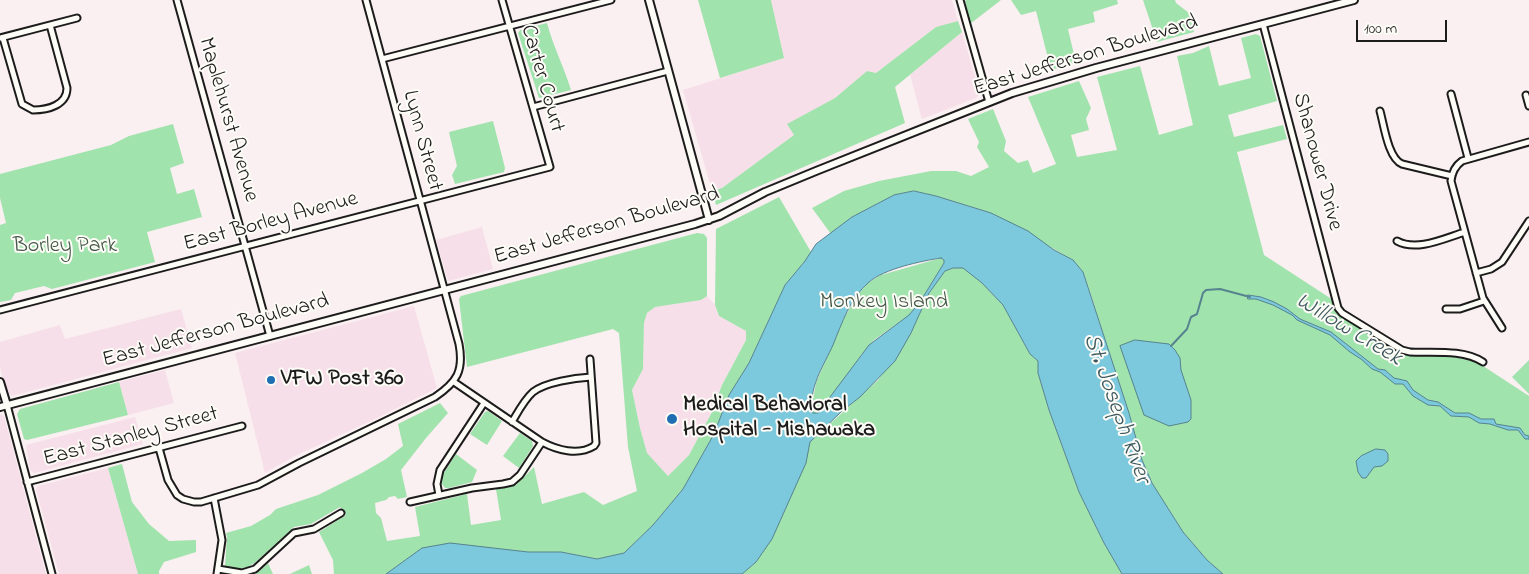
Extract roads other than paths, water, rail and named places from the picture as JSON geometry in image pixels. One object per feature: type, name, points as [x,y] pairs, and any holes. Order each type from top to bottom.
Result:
[{"type":"street","name":"Maplehurst Avenue","points":[[177,0],[270,336]]},
{"type":"street","name":"Lynn Street","points":[[366,0],[461,355],[458,374],[454,382]]},
{"type":"street","name":"Carter Court","points":[[502,0],[550,167]]},
{"type":"street","points":[[382,59],[612,0]]},
{"type":"street","points":[[649,0],[709,220]]},
{"type":"street","points":[[960,0],[989,102]]},
{"type":"street","name":"East Jefferson Boulevard","points":[[3,406],[709,220],[765,192],[816,170],[989,102],[1060,78],[1354,0]]},
{"type":"street","points":[[50,25],[67,88],[66,97],[60,104],[55,106],[33,110],[22,104],[2,38],[50,25],[77,18]]},
{"type":"street","name":"Shanower Drive","points":[[1263,24],[1338,308],[1402,350],[1464,355],[1477,358],[1483,362]]},
{"type":"street","points":[[533,108],[668,71]]},
{"type":"street","points":[[1450,94],[1468,158]]},
{"type":"street","points":[[1526,95],[1529,106]]},
{"type":"street","points":[[1380,111],[1396,161],[1452,176]]},
{"type":"street","points":[[1502,328],[1484,301],[1451,181],[1455,166],[1468,158],[1529,142]]},
{"type":"street","name":"East Borley Avenue","points":[[0,310],[550,167]]},
{"type":"street","points":[[1476,273],[1491,269],[1502,262],[1529,221]]},
{"type":"street","points":[[1397,241],[1406,245],[1416,246],[1465,232]]},
{"type":"street","points":[[1446,309],[1460,309],[1484,301]]},
{"type":"street","points":[[159,448],[168,480],[177,495],[194,502],[214,498],[244,490],[271,479],[299,462],[435,397],[454,382],[555,449],[564,451],[585,450],[594,446],[596,436],[590,359]]},
{"type":"street","points":[[512,422],[528,398],[539,389],[579,378],[591,377]]},
{"type":"street","points":[[0,382],[3,406],[28,482],[52,574]]},
{"type":"street","points":[[438,495],[437,484],[440,470],[484,403]]},
{"type":"street","name":"East Stanley Street","points":[[28,482],[242,426]]},
{"type":"street","points":[[410,502],[512,482],[520,475],[542,442]]},
{"type":"street","points":[[214,498],[221,531],[217,572],[242,573],[255,568],[280,548],[294,533],[314,529],[341,513]]},
{"type":"water","name":"St. Joseph River","points":[[914,191],[991,213],[1028,231],[1054,250],[1073,260],[1083,272],[1129,413],[1142,460],[1152,483],[1183,532],[1207,560],[1223,574],[1122,574],[1104,543],[1079,492],[1049,410],[1038,373],[1038,361],[1030,354],[1003,305],[982,283],[963,268],[953,268],[945,271],[929,293],[911,333],[895,361],[860,397],[842,411],[810,442],[806,463],[772,539],[756,562],[742,574],[386,574],[422,548],[450,543],[528,552],[561,552],[597,559],[624,553],[653,525],[683,489],[714,434],[729,395],[749,363],[785,285],[816,244],[852,217],[894,195]],"holes":[[[941,258],[944,260],[920,302],[909,315],[869,345],[818,413],[813,413],[812,395],[817,378],[847,311],[862,288],[876,277],[893,269],[933,259]]]},
{"type":"water","points":[[1248,295],[1274,302],[1300,319],[1331,332],[1378,369],[1385,370],[1394,378],[1407,381],[1413,390],[1428,400],[1438,402],[1455,413],[1469,413],[1481,419],[1494,419],[1496,424],[1520,428],[1525,435],[1529,436],[1529,439],[1525,439],[1518,430],[1508,430],[1490,424],[1479,423],[1469,417],[1451,416],[1440,406],[1428,405],[1413,396],[1403,384],[1395,384],[1380,372],[1372,369],[1330,335],[1297,320],[1292,315],[1273,305],[1256,299],[1248,299]]},
{"type":"water","points":[[1135,340],[1169,344],[1175,350],[1180,358],[1181,370],[1191,400],[1191,419],[1188,422],[1169,426],[1144,415],[1120,346]]},
{"type":"water","points":[[1376,449],[1385,450],[1388,454],[1388,461],[1382,466],[1374,467],[1366,478],[1362,478],[1358,472],[1356,461],[1361,456]]},
{"type":"waterway","name":"Willow Creek","points":[[1171,346],[1187,329],[1191,317],[1197,314],[1203,293],[1206,290],[1220,289],[1250,297]]},
{"type":"place","name":"VFW Post 360","points":[[271,380]]},
{"type":"place","name":"Medical Behavioral Hospital - Mishawaka","points":[[672,419]]},
{"type":"park label","name":"Borley Park","points":[[65,247]]},
{"type":"park label","name":"Monkey Island","points":[[884,303]]}]
